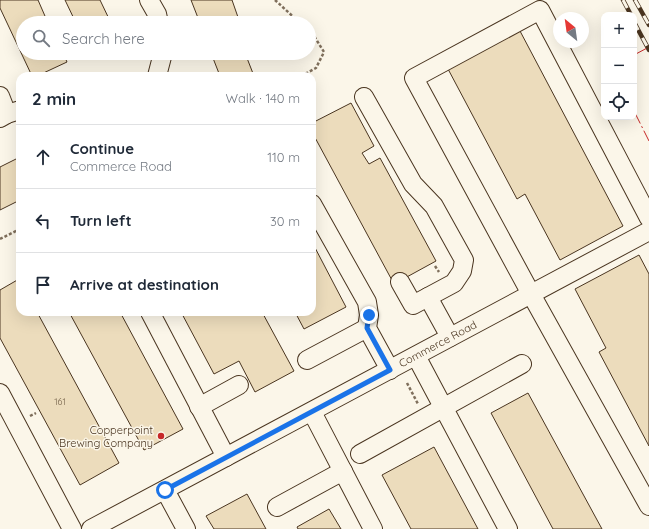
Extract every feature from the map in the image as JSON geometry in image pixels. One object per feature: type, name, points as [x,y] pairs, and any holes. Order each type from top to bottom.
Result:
[{"type":"street","points":[[149,0],[157,16]]},
{"type":"street","points":[[649,218],[540,10],[414,78],[531,294],[649,506]]},
{"type":"street","points":[[158,72],[161,60]]},
{"type":"street","points":[[0,96],[9,114]]},
{"type":"street","points":[[364,97],[413,184],[434,206],[464,260],[462,271],[454,283],[413,305],[400,282]]},
{"type":"street","points":[[316,211],[367,302],[369,315],[367,328],[390,370]]},
{"type":"street","name":"Commerce Road","points":[[91,529],[649,231]]},
{"type":"street","points":[[428,297],[450,337]]},
{"type":"street","points":[[152,316],[226,457]]},
{"type":"street","points":[[306,360],[367,328]]},
{"type":"street","points":[[416,356],[508,529]]},
{"type":"street","points":[[360,454],[522,364]]},
{"type":"street","points":[[199,407],[239,385]]},
{"type":"street","points":[[0,394],[72,529]]},
{"type":"street","points":[[312,412],[373,529]]},
{"type":"street","points":[[277,507],[343,470]]},
{"type":"street","points":[[165,490],[186,529]]},
{"type":"path","points":[[275,0],[292,16]]},
{"type":"path","points":[[308,72],[316,68],[324,52],[316,39]]},
{"type":"path","points":[[0,239],[16,231]]},
{"type":"path","points":[[407,383],[421,410]]},
{"type":"building","points":[[0,0],[38,0],[45,16],[16,16],[16,42],[0,8]]},
{"type":"building","points":[[65,0],[100,0],[108,16],[73,16]]},
{"type":"building","points":[[191,0],[232,0],[238,16],[197,16]]},
{"type":"building","points":[[520,31],[623,226],[560,260],[525,194],[517,199],[448,69]]},
{"type":"building","points":[[24,60],[66,60],[67,62],[46,72],[30,72]]},
{"type":"building","points":[[214,60],[248,60],[252,72],[218,72]]},
{"type":"building","points":[[351,103],[374,146],[362,153],[369,164],[380,158],[436,261],[394,284],[316,139],[316,121]]},
{"type":"building","points":[[16,159],[16,202],[0,210],[0,167]]},
{"type":"building","points":[[316,250],[346,307],[304,329],[297,316],[316,316]]},
{"type":"building","points":[[639,255],[649,274],[649,446],[599,352],[606,348],[575,289]]},
{"type":"building","points":[[16,281],[16,316],[39,316],[119,463],[80,485],[0,338],[0,290]]},
{"type":"building","points":[[71,316],[122,316],[183,429],[144,450]]},
{"type":"building","points":[[183,316],[264,316],[294,371],[255,392],[239,361],[214,374]]},
{"type":"building","points":[[528,393],[602,529],[553,529],[491,413]]},
{"type":"building","points":[[434,447],[478,529],[411,529],[382,475]]},
{"type":"building","points":[[247,494],[266,529],[214,529],[206,516]]},
{"type":"building","points":[[329,509],[341,529],[298,529],[297,527]]},
{"type":"railway","points":[[623,0],[629,12]]},
{"type":"railway","points":[[635,0],[649,25]]},
{"type":"railway","points":[[637,28],[649,50]]},
{"type":"power","points":[[637,53],[649,47]]},
{"type":"power","points":[[637,117],[649,141]]},
{"type":"place","name":"Copperpoint Brewing Company","points":[[161,436]]},
{"type":"route","points":[[165,490],[390,370],[367,328],[369,315]]}]
